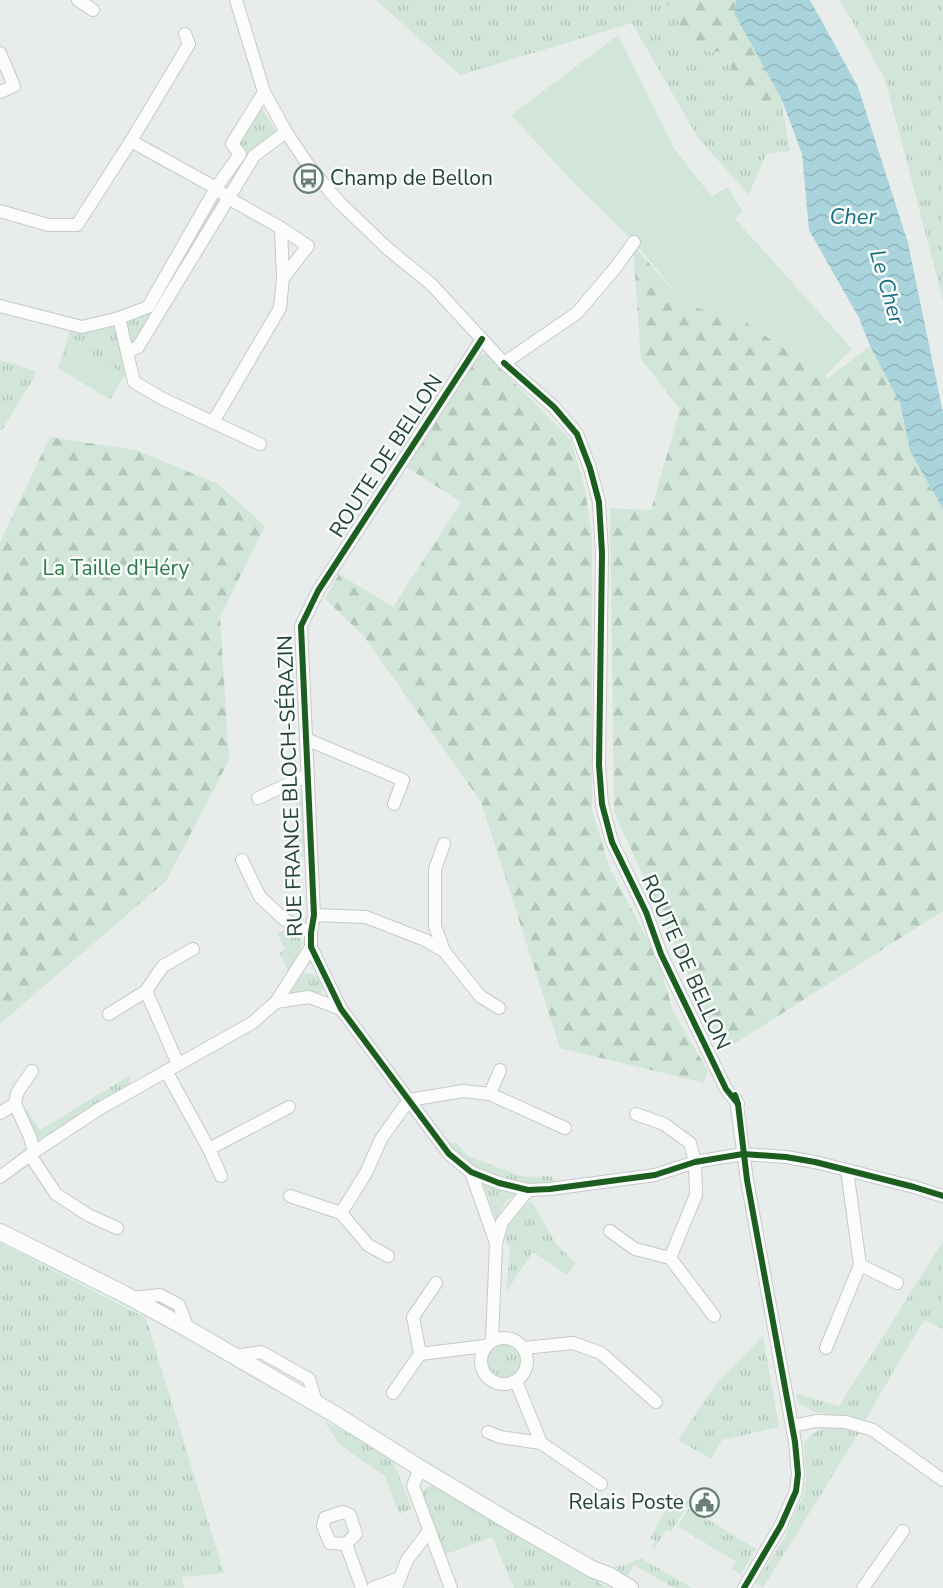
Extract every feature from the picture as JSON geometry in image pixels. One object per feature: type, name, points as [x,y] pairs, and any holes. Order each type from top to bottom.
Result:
[{"type":"main road","points":[[0,1232],[132,1298],[235,1356],[592,1569],[618,1588]]},
{"type":"main road","points":[[592,1569],[630,1588]]},
{"type":"street","points":[[78,0],[93,10]]},
{"type":"street","name":"ROUTE DE BELLON","points":[[236,0],[264,92],[286,132],[311,169],[339,202],[388,249],[431,284],[504,363],[554,407],[577,434],[590,468],[599,502],[602,553],[599,765],[602,804],[612,842],[646,912],[661,954],[726,1089],[738,1104],[743,1154],[795,1442],[798,1474],[796,1491],[781,1525],[744,1588]]},
{"type":"street","points":[[0,211],[48,225],[77,225],[189,44],[185,34]]},
{"type":"street","points":[[0,53],[14,86],[0,92]]},
{"type":"street","points":[[245,158],[232,144],[264,92]]},
{"type":"street","points":[[0,306],[82,327],[119,318],[148,307],[216,188],[245,158],[254,156],[286,132]]},
{"type":"street","points":[[131,141],[216,188],[228,198],[308,246],[283,278]]},
{"type":"street","points":[[127,352],[138,347],[228,198],[245,158]]},
{"type":"street","points":[[213,422],[280,308],[283,278],[281,228]]},
{"type":"street","points":[[504,363],[577,314],[634,242]]},
{"type":"street","points":[[119,318],[134,382],[163,399],[260,444]]},
{"type":"street","name":"ROUTE DE BELLON","points":[[318,591],[482,339]]},
{"type":"street","name":"RUE FRANCE BLOCH-SÉRAZIN","points":[[311,946],[314,915],[301,626],[318,591]]},
{"type":"street","name":"RUE FRANCE BLOCH-SÉRAZIN","points":[[306,739],[402,780],[394,804]]},
{"type":"street","name":"RUE FRANCE BLOCH-SÉRAZIN","points":[[258,798],[308,776]]},
{"type":"street","points":[[444,844],[435,869],[435,926],[444,951],[480,996],[499,1008]]},
{"type":"street","name":"RUE FRANCE BLOCH-SÉRAZIN","points":[[242,860],[260,897],[285,920],[311,933]]},
{"type":"street","points":[[314,915],[366,917],[425,940],[444,951]]},
{"type":"street","points":[[425,940],[435,926]]},
{"type":"street","points":[[0,1177],[99,1109],[252,1023],[276,1002],[311,946]]},
{"type":"street","points":[[311,946],[341,1009],[449,1154],[471,1172],[499,1183],[528,1190],[550,1189],[655,1175],[695,1162],[743,1154],[786,1157],[847,1170],[943,1196]]},
{"type":"street","points":[[109,1014],[146,991],[163,966],[193,949]]},
{"type":"street","points":[[146,991],[178,1064]]},
{"type":"street","points":[[276,1002],[309,997],[341,1009]]},
{"type":"street","points":[[490,1094],[500,1070]]},
{"type":"street","points":[[32,1071],[17,1093],[15,1104],[30,1137],[32,1153],[56,1194],[88,1215],[117,1228]]},
{"type":"street","points":[[166,1071],[210,1149],[221,1176]]},
{"type":"street","points":[[341,1213],[366,1173],[381,1138],[409,1100],[463,1091],[490,1094],[565,1128]]},
{"type":"street","points":[[0,1113],[15,1104]]},
{"type":"street","points":[[210,1149],[289,1107]]},
{"type":"street","points":[[636,1114],[664,1124],[690,1143],[695,1162],[696,1195],[670,1258]]},
{"type":"street","points":[[826,1348],[860,1265],[847,1170]]},
{"type":"street","points":[[471,1172],[496,1243]]},
{"type":"street","points":[[420,1354],[488,1344],[502,1337],[514,1340],[524,1348],[527,1363],[525,1370],[516,1381],[500,1384],[486,1376],[480,1361],[488,1344],[496,1243],[502,1222],[528,1190]]},
{"type":"street","points":[[290,1196],[341,1213],[368,1245],[388,1256]]},
{"type":"street","points":[[610,1231],[635,1250],[670,1258],[714,1316]]},
{"type":"street","points":[[860,1265],[897,1283]]},
{"type":"street","points":[[393,1393],[420,1354],[413,1317],[436,1283]]},
{"type":"street","points":[[524,1348],[573,1343],[601,1353],[656,1402]]},
{"type":"street","points":[[516,1381],[541,1443]]},
{"type":"street","points":[[792,1426],[816,1421],[846,1422],[873,1430],[943,1480]]},
{"type":"street","points":[[488,1432],[500,1437],[541,1443],[601,1484]]},
{"type":"street","points":[[420,1468],[413,1486],[451,1588]]},
{"type":"street","points":[[373,1588],[398,1583],[407,1560],[429,1531]]},
{"type":"street","points":[[863,1588],[903,1531]]},
{"type":"street","points":[[346,1544],[362,1588]]},
{"type":"green space","points":[[376,0],[660,0],[677,9],[686,50],[727,52],[743,107],[781,98],[790,151],[766,154],[749,195],[698,138],[632,23],[460,75]]},
{"type":"green space","points":[[660,0],[736,0],[734,13],[781,98],[743,107],[727,52],[686,50],[677,10]]},
{"type":"green space","points":[[840,0],[943,0],[943,300],[885,79]]},
{"type":"green space","points":[[618,35],[674,148],[712,197],[727,187],[743,211],[735,219],[852,349],[825,376],[747,323],[685,304],[634,242],[571,180],[511,115]]},
{"type":"green space","points":[[261,108],[277,132],[250,154],[238,142]]},
{"type":"green space","points":[[215,198],[221,202],[134,344],[130,342],[126,327],[129,322],[147,314]]},
{"type":"green space","points":[[633,245],[685,304],[747,323],[828,378],[870,346],[900,403],[910,451],[943,509],[943,911],[723,1051],[614,812],[610,508],[651,510],[680,409],[641,359]]},
{"type":"green space","points":[[115,325],[126,373],[110,400],[58,368],[69,333],[73,330],[82,331]]},
{"type":"green space","points":[[75,346],[119,371],[107,392],[63,367]]},
{"type":"green space","points":[[487,355],[571,440],[585,489],[592,538],[592,810],[610,869],[658,959],[673,1011],[708,1071],[704,1083],[560,1048],[481,802],[363,635],[325,599],[339,574],[393,607],[461,502],[406,467],[478,356]]},
{"type":"green space","points":[[0,360],[36,371],[2,430],[0,430]]},
{"type":"green space","name":"La Taille d'Héry","points":[[50,437],[136,450],[218,484],[265,526],[220,617],[229,760],[166,881],[0,1024],[0,542]]},
{"type":"green space","points":[[295,788],[299,789],[303,796],[306,858],[300,856],[297,807],[290,793]]},
{"type":"green space","points":[[289,930],[299,937],[301,943],[289,974],[280,953],[285,949],[277,933]]},
{"type":"green space","points":[[302,974],[316,975],[324,985],[322,992],[288,996]]},
{"type":"green space","points":[[130,1075],[130,1084],[39,1140],[23,1113],[27,1109],[40,1130]]},
{"type":"green space","points":[[455,1142],[468,1156],[527,1177],[551,1176],[556,1183],[525,1185],[504,1180],[474,1168],[459,1157],[449,1144]]},
{"type":"green space","points":[[483,1183],[518,1193],[506,1201],[496,1220]]},
{"type":"green space","points":[[530,1201],[556,1244],[576,1263],[567,1275],[533,1252],[506,1292],[510,1248],[506,1242],[507,1229]]},
{"type":"green space","points":[[943,1241],[943,1329],[924,1320],[865,1420],[815,1412],[798,1403],[796,1393],[839,1406]]},
{"type":"green space","points":[[0,1243],[146,1318],[224,1573],[182,1577],[184,1588],[0,1588]]},
{"type":"green space","points":[[763,1336],[779,1427],[722,1440],[711,1459],[678,1440],[715,1385]]},
{"type":"green space","points":[[505,1343],[517,1348],[522,1360],[517,1372],[505,1377],[493,1372],[488,1360],[493,1348]]},
{"type":"green space","points":[[324,1421],[376,1448],[393,1461],[412,1509],[399,1514],[385,1476],[340,1445]]},
{"type":"green space","points":[[838,1427],[860,1431],[763,1588],[755,1583],[782,1542],[804,1494],[806,1480],[804,1443],[818,1430]]},
{"type":"green space","points":[[438,1485],[504,1523],[607,1588],[514,1588],[492,1537],[443,1555],[421,1495],[425,1488]]},
{"type":"green space","points":[[675,1494],[689,1503],[671,1532],[666,1529],[654,1550],[652,1548],[655,1541],[650,1538]]},
{"type":"green space","points":[[689,1508],[756,1549],[741,1574],[732,1569],[736,1562],[678,1526]]},
{"type":"green space","points":[[641,1558],[692,1588],[674,1588],[634,1565],[627,1577],[615,1567]]},
{"type":"water","name":"Cher","points":[[736,0],[810,0],[858,87],[908,243],[943,413],[943,509],[910,451],[900,403],[870,346],[859,318],[809,230],[802,154],[781,98],[734,13]]},
{"type":"cycle path","points":[[482,339],[318,591],[301,626],[314,915],[311,947],[341,1009],[449,1154],[471,1172],[499,1183],[528,1190],[550,1189],[655,1175],[695,1162],[743,1154],[815,1162],[943,1196]]},
{"type":"cycle path","points":[[504,363],[554,407],[577,434],[590,468],[599,502],[602,553],[599,765],[602,804],[612,842],[646,912],[661,954],[726,1089],[738,1104]]},
{"type":"cycle path","points":[[735,1095],[747,1180],[795,1442],[798,1474],[796,1491],[781,1525],[744,1588]]},
{"type":"place","name":"Champ de Bellon","points":[[309,178]]},
{"type":"place","name":"Relais Poste","points":[[705,1502]]},
{"type":"water label","name":"Le Cher","points":[[887,287]]}]
